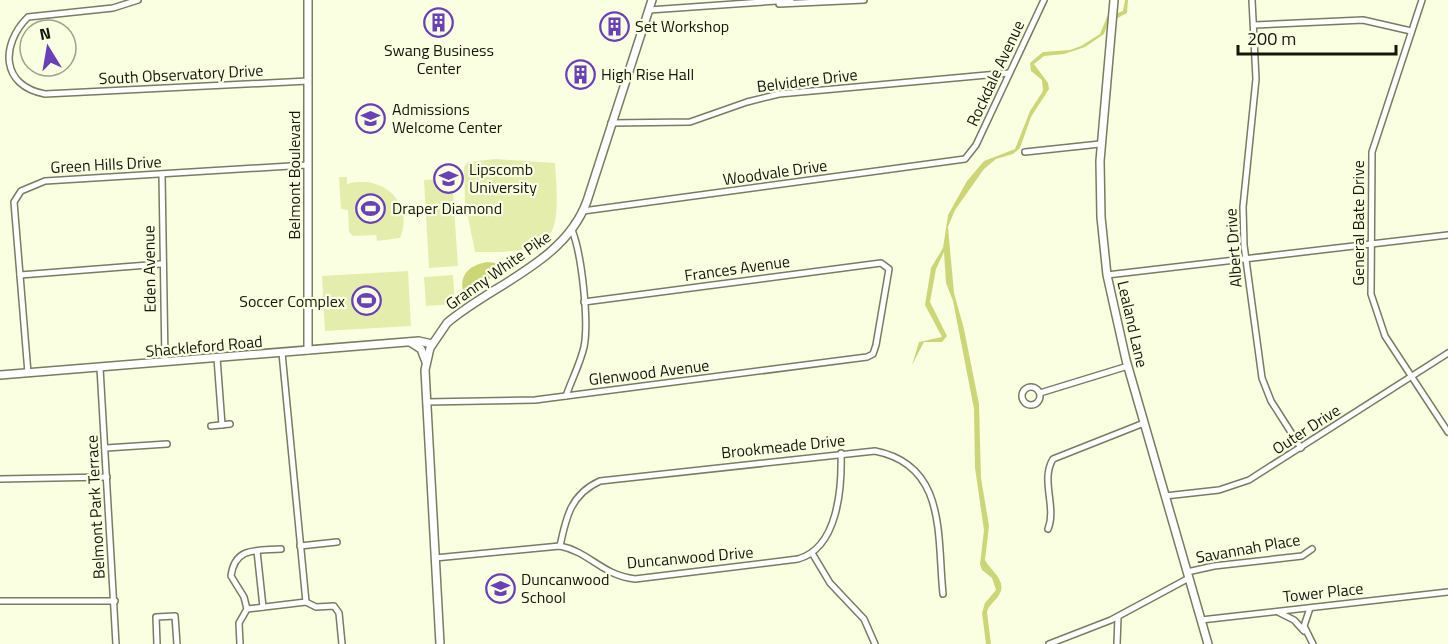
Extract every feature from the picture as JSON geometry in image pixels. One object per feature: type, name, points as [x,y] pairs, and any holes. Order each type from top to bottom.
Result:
[{"type":"street","name":"South Observatory Drive","points":[[138,0],[113,8],[28,17],[10,35],[6,47],[8,63],[16,80],[31,91],[45,94],[308,81]]},
{"type":"street","name":"Belmont Boulevard","points":[[308,0],[308,350]]},
{"type":"street","name":"Granny White Pike","points":[[440,644],[426,402],[426,362],[432,344],[453,318],[532,265],[572,230],[583,211],[652,0]]},
{"type":"street","points":[[649,10],[791,0]]},
{"type":"street","points":[[769,3],[788,5],[864,0]]},
{"type":"street","name":"Rockdale Avenue","points":[[969,156],[1044,0]]},
{"type":"street","name":"Albert Drive","points":[[1252,0],[1255,85],[1242,215],[1246,258],[1262,378],[1271,401],[1301,448]]},
{"type":"street","name":"General Bate Drive","points":[[1422,0],[1371,152],[1371,294],[1384,336],[1448,432]]},
{"type":"street","name":"Lealand Lane","points":[[1114,4],[1100,144],[1101,217],[1107,275],[1128,366],[1208,644]]},
{"type":"street","points":[[1254,25],[1363,20],[1411,32]]},
{"type":"street","name":"Belvidere Drive","points":[[611,123],[690,122],[747,102],[779,94],[1009,73]]},
{"type":"street","points":[[1025,152],[1100,144]]},
{"type":"street","name":"Woodvale Drive","points":[[583,211],[956,162],[969,156]]},
{"type":"street","name":"Green Hills Drive","points":[[28,373],[14,202],[21,190],[45,181],[307,165]]},
{"type":"street","name":"Eden Avenue","points":[[162,174],[161,264],[165,362]]},
{"type":"street","points":[[566,396],[585,344],[584,302],[572,230]]},
{"type":"street","points":[[1107,275],[1448,235]]},
{"type":"street","name":"Frances Avenue","points":[[584,302],[881,263],[887,265],[890,271],[873,354]]},
{"type":"street","points":[[20,275],[161,264]]},
{"type":"street","points":[[410,342],[421,349],[426,362]]},
{"type":"street","name":"Shackleford Road","points":[[0,375],[410,342],[432,344]]},
{"type":"street","points":[[282,353],[306,602]]},
{"type":"street","name":"Outer Drive","points":[[1165,496],[1240,484],[1265,472],[1448,353]]},
{"type":"street","name":"Glenwood Avenue","points":[[426,402],[524,402],[860,358],[873,354]]},
{"type":"street","points":[[217,358],[222,425]]},
{"type":"street","points":[[1040,393],[1128,366]]},
{"type":"street","name":"Belmont Park Terrace","points":[[100,368],[116,644]]},
{"type":"street","points":[[1048,529],[1051,515],[1048,473],[1052,462],[1061,455],[1144,423]]},
{"type":"street","points":[[211,426],[230,424]]},
{"type":"street","points":[[106,448],[167,444]]},
{"type":"street","name":"Brookmeade Drive","points":[[560,546],[572,504],[580,494],[600,481],[867,450],[885,453],[909,463],[921,475],[929,489],[934,507],[943,594]]},
{"type":"street","points":[[841,453],[839,487],[831,524],[824,541],[812,553],[830,583],[864,619],[875,644]]},
{"type":"street","points":[[1046,458],[1052,462]]},
{"type":"street","points":[[0,479],[107,477]]},
{"type":"street","points":[[300,546],[337,542]]},
{"type":"street","name":"Duncanwood Drive","points":[[435,558],[560,546],[579,552],[609,573],[635,579],[783,561],[812,553]]},
{"type":"street","points":[[240,644],[239,623],[246,609],[244,597],[231,574],[239,555],[280,549]]},
{"type":"street","name":"Savannah Place","points":[[1188,575],[1214,566],[1302,556],[1312,549]]},
{"type":"street","points":[[258,551],[263,607]]},
{"type":"street","points":[[1049,644],[1118,617],[1188,575]]},
{"type":"street","name":"Tower Place","points":[[1201,620],[1448,592]]},
{"type":"street","points":[[0,601],[115,601]]},
{"type":"street","points":[[246,609],[306,602],[316,607],[336,607],[342,644]]},
{"type":"street","points":[[1305,632],[1304,621],[1310,608]]},
{"type":"street","points":[[1275,611],[1294,620],[1313,644]]},
{"type":"street","points":[[157,644],[156,617],[175,616],[177,644]]},
{"type":"street","points":[[1117,644],[1118,617]]},
{"type":"shaded area","points":[[1125,0],[1128,0],[1127,13],[1108,23],[1104,34],[1085,47],[1064,54],[1044,56],[1034,64],[1048,83],[1049,89],[1031,117],[1020,148],[1013,154],[996,159],[984,169],[955,210],[948,227],[954,293],[964,329],[979,404],[981,478],[989,526],[985,560],[1000,580],[1001,585],[999,595],[987,612],[991,644],[986,644],[982,613],[985,603],[996,590],[992,578],[982,570],[980,564],[984,530],[975,468],[974,409],[953,301],[946,283],[944,252],[936,269],[930,302],[947,336],[942,342],[924,342],[912,365],[919,342],[942,337],[925,305],[931,268],[943,248],[948,215],[967,181],[984,161],[1015,149],[1030,111],[1043,91],[1042,80],[1031,71],[1030,63],[1043,52],[1070,50],[1100,34],[1107,17],[1123,11]]},
{"type":"shaded area","points":[[495,159],[555,163],[557,190],[554,226],[548,237],[537,245],[523,250],[475,252],[465,202],[464,167],[468,162]]},
{"type":"shaded area","name":"Draper Diamond","points":[[339,177],[347,177],[347,184],[372,183],[392,194],[403,213],[400,238],[377,241],[376,235],[353,236],[349,232],[348,210],[341,209]]},
{"type":"shaded area","points":[[452,178],[458,266],[429,268],[424,180]]},
{"type":"shaded area","points":[[487,262],[505,264],[507,267],[476,288],[463,292],[463,280],[467,271]]},
{"type":"shaded area","name":"Soccer Complex","points":[[408,271],[411,326],[325,331],[322,276]]},
{"type":"shaded area","points":[[453,275],[455,304],[426,306],[424,277]]},
{"type":"place","name":"Swang Business Center","points":[[439,22]]},
{"type":"place","name":"Set Workshop","points":[[614,26]]},
{"type":"place","name":"High Rise Hall","points":[[580,74]]},
{"type":"place","name":"Admissions Welcome Center","points":[[371,118]]},
{"type":"place","name":"Lipscomb University","points":[[448,178]]},
{"type":"place","name":"Draper Diamond","points":[[371,208]]},
{"type":"place","name":"Soccer Complex","points":[[366,301]]},
{"type":"place","name":"Duncanwood School","points":[[500,588]]}]
